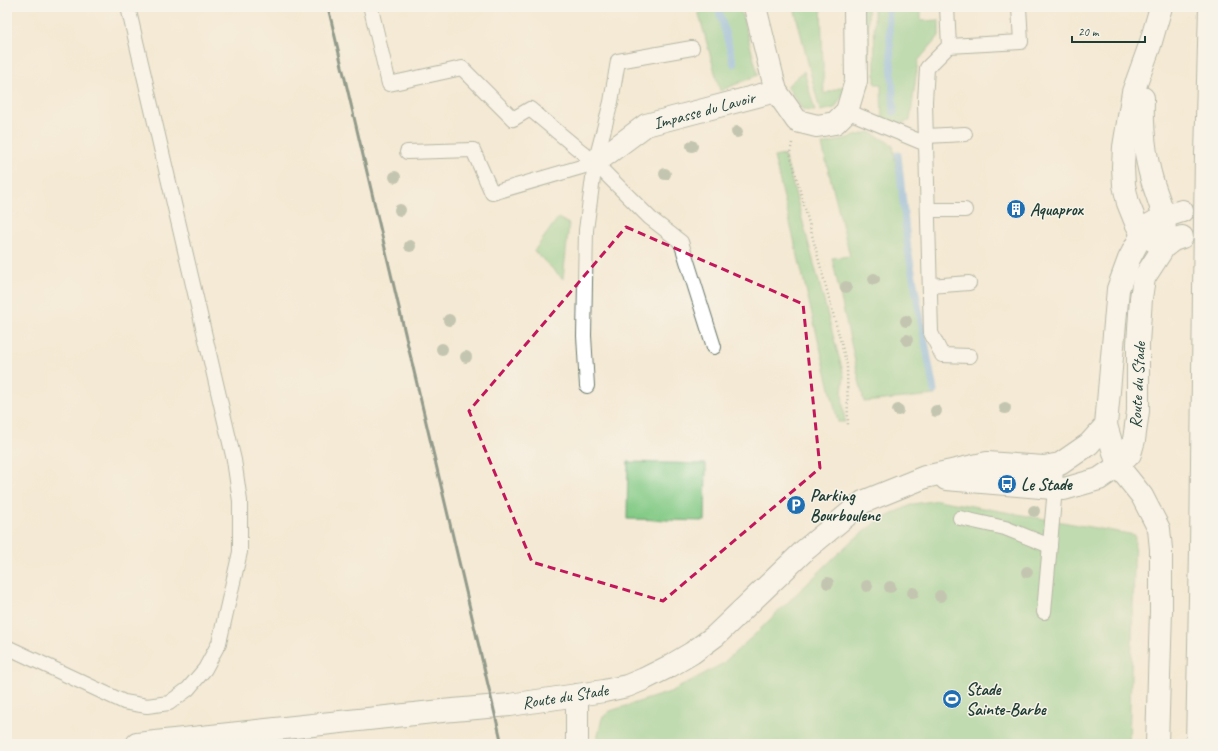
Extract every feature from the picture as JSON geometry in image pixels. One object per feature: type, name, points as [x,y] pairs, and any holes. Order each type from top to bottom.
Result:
[{"type":"main road","points":[[755,7],[776,91],[797,121],[817,126],[835,123],[847,111],[856,81],[855,7]]},
{"type":"main road","points":[[1161,7],[1150,45],[1132,92],[1124,147],[1123,167],[1124,185],[1128,203],[1142,234],[1173,242]]},
{"type":"main road","points":[[1197,744],[1206,155],[1210,7]]},
{"type":"main road","points":[[1150,45],[1142,93],[1142,129],[1150,175],[1160,202],[1173,214],[1165,228],[1173,242]]},
{"type":"main road","name":"Impasse du Lavoir","points":[[595,163],[646,125],[776,91]]},
{"type":"main road","name":"Route du Stade","points":[[137,744],[510,705],[604,691],[627,686],[664,669],[692,653],[714,636],[805,550],[863,502],[925,477],[987,463],[1044,468],[1060,464],[1089,444],[1106,425],[1118,289],[1129,259],[1142,234],[1151,224],[1173,214]]},
{"type":"main road","name":"Route du Stade","points":[[925,477],[1064,489],[1099,479],[1118,466],[1130,454],[1134,440],[1138,411],[1138,344],[1144,278],[1173,242]]},
{"type":"main road","points":[[1106,425],[1118,466],[1142,496],[1159,529],[1161,549],[1161,611],[1157,744]]},
{"type":"main road","points":[[577,695],[577,744]]},
{"type":"lane","points":[[7,647],[124,702],[147,706],[169,702],[188,689],[205,669],[219,643],[240,552],[240,501],[234,460],[128,7]]},
{"type":"lane","points":[[947,7],[949,46]]},
{"type":"lane","points":[[970,356],[942,355],[931,333],[925,101],[927,68],[949,46],[1021,42],[1019,7]]},
{"type":"lane","points":[[371,9],[389,84],[462,68],[512,119],[530,109],[595,163],[650,218],[681,242],[714,347]]},
{"type":"lane","points":[[587,386],[584,336],[586,230],[595,163],[611,102],[618,61],[692,48]]},
{"type":"lane","points":[[847,111],[926,140],[965,134]]},
{"type":"lane","points":[[407,152],[472,150],[492,194],[595,163]]},
{"type":"lane","points":[[928,210],[965,210]]},
{"type":"lane","points":[[930,286],[969,282]]},
{"type":"lane","points":[[1044,612],[1056,488],[1056,465]]},
{"type":"lane","points":[[960,518],[1005,528],[1050,546]]},
{"type":"path","points":[[797,121],[790,153],[847,366],[848,427]]},
{"type":"highlighted area","points":[[626,227],[803,304],[820,468],[663,601],[532,562],[469,411]]},
{"type":"green space","points":[[697,7],[740,7],[758,75],[720,91]]},
{"type":"green space","points":[[794,7],[821,7],[824,94],[849,84],[835,108],[820,111]]},
{"type":"green space","points":[[861,7],[868,7],[869,86],[863,88]]},
{"type":"green space","points":[[874,7],[921,7],[921,21],[939,20],[939,36],[918,61],[910,121],[882,127],[881,84],[875,84]]},
{"type":"green space","points":[[804,71],[815,111],[803,110],[787,86]]},
{"type":"green space","points":[[870,132],[893,145],[908,250],[935,395],[864,402],[832,258],[850,256],[822,145]]},
{"type":"green space","points":[[784,155],[844,376],[842,394],[845,422],[838,422],[774,157]]},
{"type":"green space","points":[[558,218],[569,224],[563,279],[534,251]]},
{"type":"green space","points":[[628,462],[706,464],[705,521],[627,519]]},
{"type":"green space","points":[[938,500],[1135,535],[1129,744],[596,744],[602,718],[610,711],[670,692],[722,664],[847,545],[876,522],[913,504]]},
{"type":"waterway","points":[[718,7],[734,64]]},
{"type":"waterway","points":[[888,7],[894,112]]},
{"type":"waterway","points":[[898,155],[908,250],[934,391]]},
{"type":"railway","points":[[328,7],[502,744]]},
{"type":"place","name":"Aquaprox","points":[[1016,209]]},
{"type":"place","name":"Le Stade","points":[[1007,484]]},
{"type":"place","name":"Parking Bourboulenc","points":[[796,505]]},
{"type":"place","name":"Stade Sainte-Barbe","points":[[952,699]]}]
